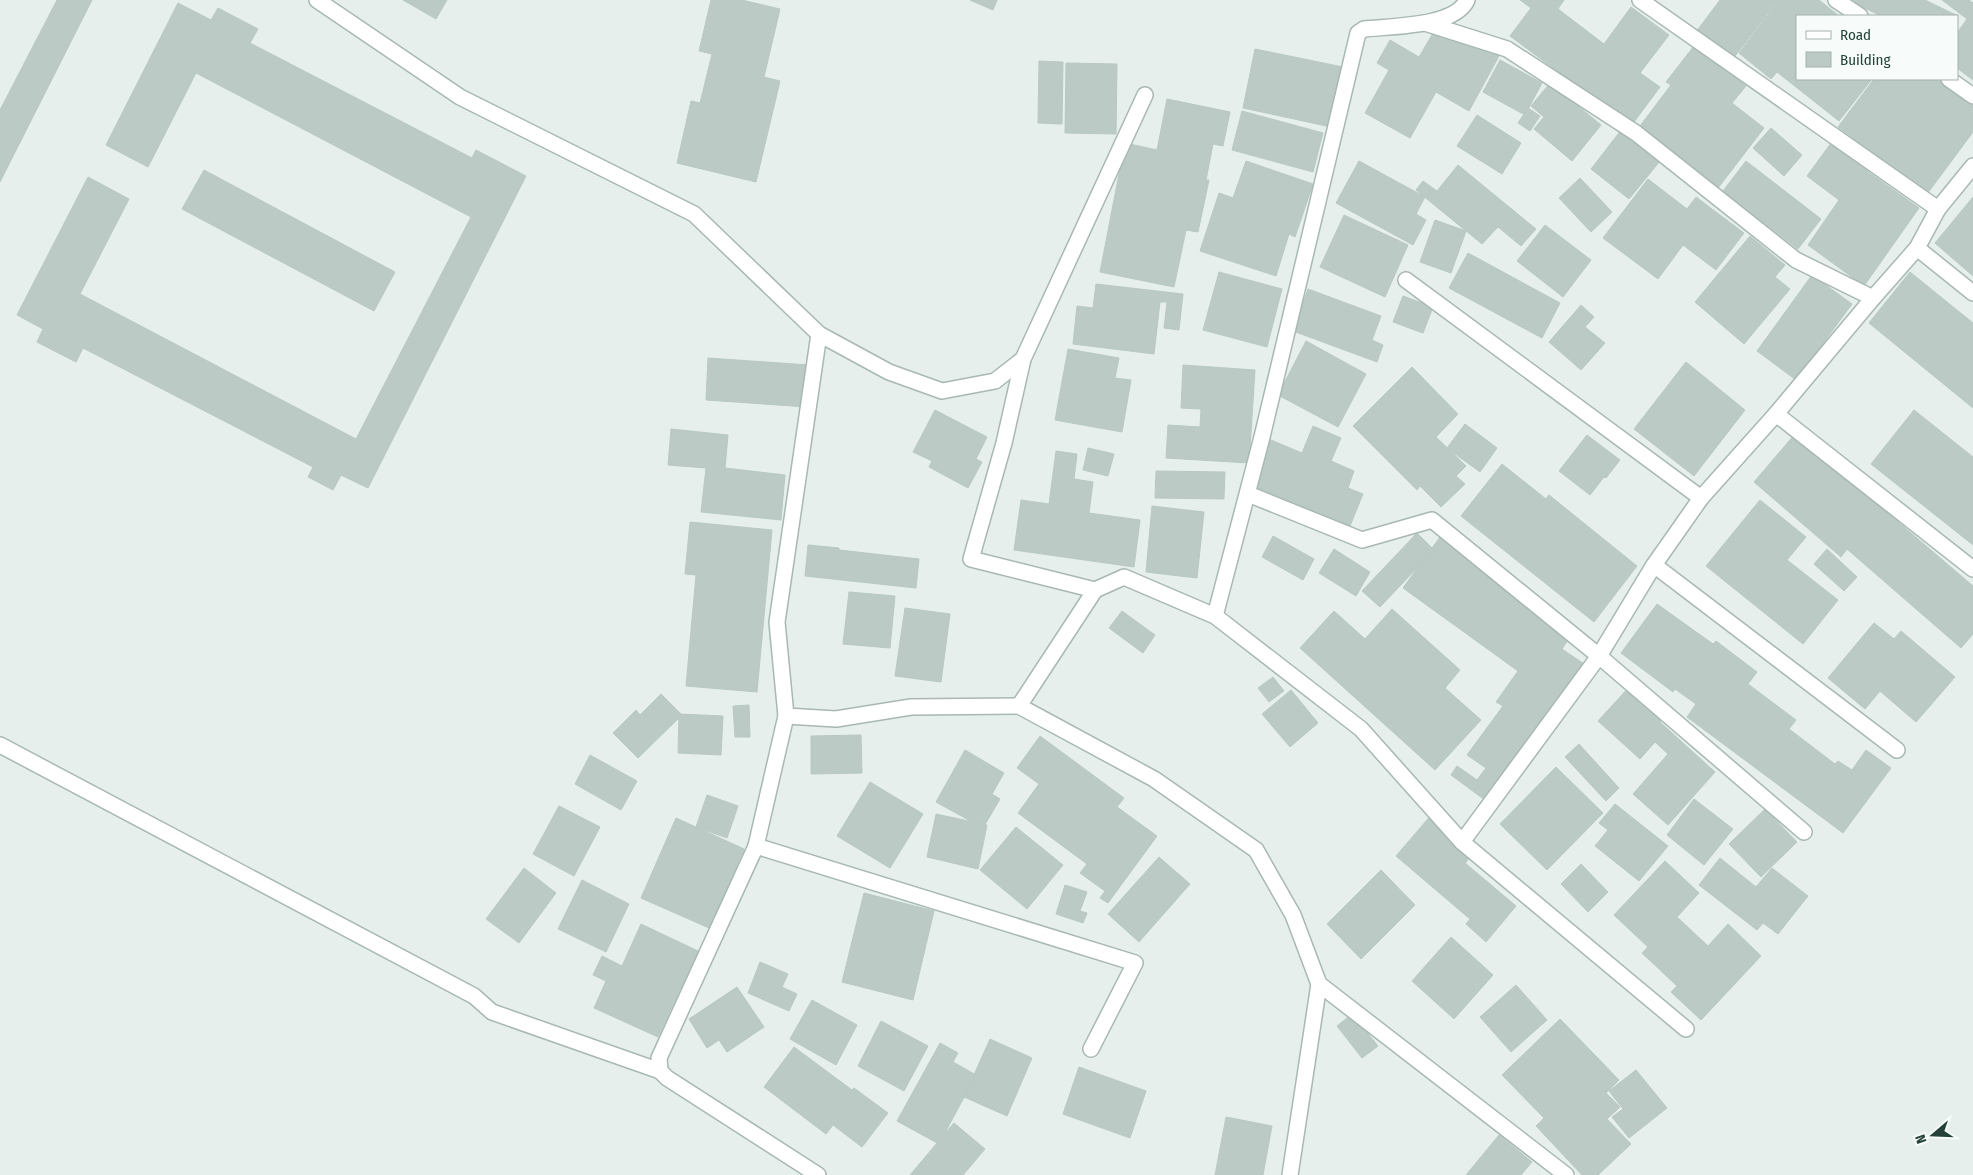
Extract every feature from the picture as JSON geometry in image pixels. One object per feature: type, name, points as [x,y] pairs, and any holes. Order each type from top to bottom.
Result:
[{"type":"street","points":[[317,0],[460,97],[694,214],[819,334],[889,372],[942,392],[995,382],[1024,360]]},
{"type":"street","points":[[1215,616],[1248,494],[1358,33],[1364,29],[1446,18],[1464,6],[1467,0]]},
{"type":"street","points":[[1640,0],[1938,209]]},
{"type":"street","points":[[1836,0],[1858,15]]},
{"type":"street","points":[[1424,22],[1507,49],[1636,133],[1796,260],[1872,298]]},
{"type":"street","points":[[1950,80],[1973,96]]},
{"type":"street","points":[[1095,590],[971,559],[1004,443],[1024,360],[1145,95]]},
{"type":"street","points":[[1462,842],[1599,656],[1654,565],[1701,498],[1776,414],[1872,298],[1917,248],[1938,209],[1973,166]]},
{"type":"street","points":[[1917,248],[1973,293]]},
{"type":"street","points":[[1406,280],[1701,498]]},
{"type":"street","points":[[660,1071],[659,1058],[756,846],[786,716],[777,622],[819,334]]},
{"type":"street","points":[[1776,414],[1973,569]]},
{"type":"street","points":[[1248,494],[1362,540],[1432,520],[1599,656],[1804,832]]},
{"type":"street","points":[[1654,565],[1897,750]]},
{"type":"street","points":[[1019,706],[1095,590],[1124,577],[1215,616],[1361,729],[1462,842],[1686,1029]]},
{"type":"street","points":[[786,716],[836,720],[911,707],[1019,706],[1154,779],[1256,850],[1293,915],[1319,984],[1290,1175]]},
{"type":"street","points":[[0,745],[474,996],[492,1012],[660,1071],[667,1078],[818,1175]]},
{"type":"street","points":[[756,846],[1135,963],[1091,1050]]},
{"type":"street","points":[[1319,984],[1566,1175]]},
{"type":"building","points":[[57,0],[92,0],[0,182],[0,110]]},
{"type":"building","points":[[403,0],[447,0],[436,19]]},
{"type":"building","points":[[711,0],[742,0],[780,9],[764,77],[780,81],[756,182],[677,163],[691,101],[700,103],[712,54],[699,51]]},
{"type":"building","points":[[970,0],[997,0],[993,10]]},
{"type":"building","points":[[1520,0],[1564,0],[1558,9],[1604,44],[1631,7],[1669,35],[1640,73],[1660,87],[1631,126],[1510,36],[1531,8]]},
{"type":"building","points":[[1720,0],[1778,0],[1732,60],[1696,32]]},
{"type":"building","points":[[1779,0],[1819,0],[1838,15],[1796,15],[1796,80],[1871,80],[1839,121],[1777,72],[1771,79],[1739,53]]},
{"type":"building","points":[[1854,0],[1925,0],[1956,15],[1879,15],[1853,2]]},
{"type":"building","points":[[1942,0],[1969,0],[1973,3],[1973,80],[1958,69],[1958,32],[1967,19]]},
{"type":"building","points":[[178,3],[211,20],[218,8],[258,29],[250,43],[472,158],[476,150],[526,176],[368,488],[341,475],[333,490],[308,477],[313,467],[83,348],[76,362],[37,342],[43,329],[17,315],[88,177],[129,199],[80,294],[356,439],[471,217],[196,73],[148,167],[106,145]]},
{"type":"building","points":[[1439,23],[1499,56],[1469,111],[1436,92],[1410,138],[1365,113],[1389,70],[1377,63],[1390,40],[1419,57]]},
{"type":"building","points":[[1694,46],[1746,86],[1732,103],[1764,128],[1715,192],[1671,158],[1675,153],[1640,126],[1671,85],[1666,82]]},
{"type":"building","points":[[1255,49],[1343,67],[1331,127],[1243,108]]},
{"type":"building","points":[[1500,60],[1542,83],[1525,115],[1483,92]]},
{"type":"building","points":[[1039,61],[1063,62],[1062,124],[1038,123]]},
{"type":"building","points":[[1066,63],[1117,64],[1116,134],[1065,133]]},
{"type":"building","points":[[1873,80],[1938,80],[1973,106],[1973,132],[1927,194],[1838,127]]},
{"type":"building","points":[[1550,83],[1601,125],[1572,161],[1534,129],[1544,117],[1531,106]]},
{"type":"building","points":[[1167,99],[1230,112],[1223,146],[1213,144],[1206,180],[1209,180],[1198,232],[1186,230],[1174,287],[1100,272],[1125,143],[1157,150]]},
{"type":"building","points":[[1528,108],[1540,116],[1530,131],[1518,123]]},
{"type":"building","points":[[1242,111],[1323,133],[1313,172],[1232,150]]},
{"type":"building","points":[[1477,115],[1521,143],[1502,174],[1457,146]]},
{"type":"building","points":[[1771,128],[1802,155],[1784,176],[1753,148]]},
{"type":"building","points":[[1622,129],[1660,161],[1629,199],[1591,169]]},
{"type":"building","points":[[1834,139],[1871,166],[1867,171],[1919,208],[1864,286],[1808,245],[1839,200],[1807,176]]},
{"type":"building","points":[[1246,161],[1313,184],[1295,237],[1289,234],[1276,276],[1200,251],[1219,193],[1233,198]]},
{"type":"building","points":[[1359,161],[1425,197],[1416,214],[1426,220],[1413,245],[1336,203]]},
{"type":"building","points":[[1746,161],[1821,219],[1798,249],[1723,191]]},
{"type":"building","points":[[1458,165],[1536,229],[1521,246],[1498,227],[1482,244],[1416,190],[1423,181],[1437,191]]},
{"type":"building","points":[[204,170],[395,272],[374,311],[182,209]]},
{"type":"building","points":[[1580,178],[1612,212],[1591,232],[1559,198]]},
{"type":"building","points":[[1648,179],[1687,209],[1696,197],[1744,233],[1716,270],[1683,245],[1658,279],[1603,238]]},
{"type":"building","points":[[1973,197],[1973,276],[1935,243]]},
{"type":"building","points":[[1344,215],[1408,245],[1385,297],[1320,267]]},
{"type":"building","points":[[1435,220],[1466,231],[1451,273],[1420,262]]},
{"type":"building","points":[[1545,225],[1591,260],[1563,297],[1517,261]]},
{"type":"building","points":[[1750,236],[1785,265],[1775,277],[1790,289],[1744,344],[1695,302]]},
{"type":"building","points":[[1468,253],[1560,303],[1542,338],[1449,288]]},
{"type":"building","points":[[1219,272],[1282,289],[1267,347],[1203,330]]},
{"type":"building","points":[[1910,272],[1973,323],[1973,408],[1869,323]]},
{"type":"building","points":[[1812,275],[1852,304],[1796,380],[1757,351]]},
{"type":"building","points":[[1096,284],[1183,294],[1179,330],[1164,328],[1167,302],[1160,302],[1154,354],[1073,344],[1077,306],[1093,308]]},
{"type":"building","points":[[1308,289],[1381,316],[1372,340],[1383,345],[1377,362],[1293,331]]},
{"type":"building","points":[[1403,296],[1433,307],[1423,333],[1393,322]]},
{"type":"building","points":[[1581,305],[1594,317],[1585,327],[1605,343],[1581,370],[1549,342]]},
{"type":"building","points":[[1306,341],[1366,374],[1338,427],[1278,395]]},
{"type":"building","points":[[1068,349],[1119,358],[1115,378],[1131,380],[1122,432],[1055,420]]},
{"type":"building","points":[[708,358],[809,365],[807,407],[706,400]]},
{"type":"building","points":[[1686,362],[1745,410],[1694,476],[1634,429]]},
{"type":"building","points":[[1183,365],[1255,370],[1249,463],[1166,458],[1168,425],[1200,427],[1201,409],[1181,408]]},
{"type":"building","points":[[1412,367],[1458,414],[1436,437],[1466,466],[1456,476],[1465,484],[1441,507],[1420,486],[1417,490],[1353,426]]},
{"type":"building","points":[[935,410],[987,437],[976,459],[982,462],[968,488],[929,467],[932,461],[913,452]]},
{"type":"building","points":[[1914,410],[1973,457],[1973,545],[1871,464]]},
{"type":"building","points":[[1465,424],[1497,448],[1480,472],[1447,448]]},
{"type":"building","points":[[1313,426],[1341,438],[1331,461],[1354,471],[1348,488],[1363,494],[1350,526],[1252,486],[1271,440],[1302,453]]},
{"type":"building","points":[[671,429],[728,435],[725,468],[785,475],[781,520],[701,512],[706,468],[668,465]]},
{"type":"building","points":[[1795,434],[1973,586],[1973,634],[1961,648],[1847,549],[1841,557],[1754,482]]},
{"type":"building","points":[[1587,435],[1620,460],[1590,495],[1559,471]]},
{"type":"building","points":[[1088,448],[1114,454],[1108,476],[1083,470]]},
{"type":"building","points":[[1056,451],[1077,454],[1074,479],[1093,482],[1089,513],[1140,520],[1134,567],[1014,550],[1021,500],[1049,504]]},
{"type":"building","points":[[1502,464],[1546,499],[1549,495],[1637,566],[1594,622],[1461,516]]},
{"type":"building","points":[[1156,471],[1225,472],[1224,499],[1155,498]]},
{"type":"building","points":[[1760,500],[1806,537],[1787,560],[1838,600],[1803,644],[1706,566]]},
{"type":"building","points":[[1152,506],[1204,512],[1197,578],[1146,572]]},
{"type":"building","points":[[690,522],[772,530],[757,692],[686,686],[696,575],[685,574]]},
{"type":"building","points":[[1417,533],[1434,550],[1380,607],[1362,591]]},
{"type":"building","points":[[1273,536],[1314,559],[1303,580],[1262,557]]},
{"type":"building","points":[[1440,537],[1519,594],[1571,635],[1562,649],[1587,666],[1489,803],[1451,775],[1457,766],[1477,780],[1486,768],[1467,755],[1503,706],[1496,702],[1518,671],[1403,588]]},
{"type":"building","points":[[808,545],[919,559],[916,588],[805,576]]},
{"type":"building","points":[[1334,549],[1370,572],[1356,596],[1319,573]]},
{"type":"building","points":[[1827,549],[1857,577],[1844,591],[1814,564]]},
{"type":"building","points":[[849,592],[895,596],[890,648],[843,644]]},
{"type":"building","points":[[1657,604],[1713,644],[1716,641],[1757,672],[1748,684],[1796,720],[1789,729],[1835,764],[1838,761],[1852,770],[1866,750],[1891,768],[1843,833],[1687,717],[1696,704],[1675,689],[1673,692],[1621,653]]},
{"type":"building","points":[[905,608],[950,614],[941,682],[895,676]]},
{"type":"building","points":[[1392,609],[1460,670],[1445,688],[1481,720],[1435,770],[1300,648],[1334,611],[1365,639]]},
{"type":"building","points":[[1122,611],[1155,635],[1143,653],[1109,628]]},
{"type":"building","points":[[1874,623],[1894,639],[1901,631],[1955,677],[1916,722],[1880,691],[1865,709],[1828,678]]},
{"type":"building","points":[[1273,677],[1284,691],[1269,702],[1258,688]]},
{"type":"building","points":[[1631,685],[1666,716],[1660,722],[1715,772],[1668,825],[1633,794],[1668,754],[1655,742],[1640,759],[1598,721]]},
{"type":"building","points":[[1291,690],[1318,723],[1290,747],[1262,714]]},
{"type":"building","points":[[661,694],[682,715],[638,758],[613,733],[636,710],[640,715]]},
{"type":"building","points":[[749,705],[750,737],[735,737],[733,706]]},
{"type":"building","points":[[679,714],[723,716],[721,755],[678,753]]},
{"type":"building","points":[[861,735],[862,773],[811,774],[811,736]]},
{"type":"building","points":[[1040,736],[1124,798],[1117,807],[1157,836],[1108,903],[1100,898],[1105,891],[1080,873],[1087,864],[1018,813],[1039,784],[1017,768]]},
{"type":"building","points":[[1579,744],[1619,788],[1606,801],[1565,757]]},
{"type":"building","points":[[965,750],[1004,773],[992,794],[1000,799],[983,828],[936,802]]},
{"type":"building","points":[[590,755],[637,781],[621,810],[575,784]]},
{"type":"building","points":[[1556,767],[1603,813],[1547,870],[1500,824]]},
{"type":"building","points":[[870,782],[923,814],[890,868],[837,836]]},
{"type":"building","points":[[707,795],[738,806],[727,838],[696,827]]},
{"type":"building","points":[[1694,799],[1733,829],[1704,865],[1667,835]]},
{"type":"building","points":[[1615,804],[1668,846],[1639,881],[1595,846],[1608,830],[1599,823]]},
{"type":"building","points":[[559,806],[600,827],[574,876],[533,854]]},
{"type":"building","points":[[1765,809],[1797,842],[1761,877],[1729,844]]},
{"type":"building","points":[[1433,813],[1476,850],[1465,863],[1516,906],[1486,942],[1466,924],[1470,919],[1396,856]]},
{"type":"building","points":[[936,814],[987,825],[978,869],[927,857]]},
{"type":"building","points":[[676,818],[744,849],[709,928],[641,898]]},
{"type":"building","points":[[1016,827],[1063,865],[1027,909],[980,870]]},
{"type":"building","points":[[1159,857],[1190,884],[1139,942],[1108,914]]},
{"type":"building","points":[[1720,858],[1756,887],[1772,868],[1808,896],[1778,934],[1763,923],[1757,930],[1699,885]]},
{"type":"building","points":[[1665,861],[1699,893],[1677,917],[1708,946],[1728,924],[1761,956],[1701,1020],[1671,992],[1677,986],[1642,953],[1648,947],[1614,915]]},
{"type":"building","points":[[1581,864],[1608,892],[1588,912],[1561,884]]},
{"type":"building","points":[[524,868],[556,893],[519,943],[486,919]]},
{"type":"building","points":[[1381,870],[1415,905],[1361,959],[1327,924]]},
{"type":"building","points":[[582,880],[629,904],[606,952],[558,929]]},
{"type":"building","points":[[1065,885],[1087,892],[1080,911],[1087,913],[1083,923],[1056,914]]},
{"type":"building","points":[[864,893],[934,911],[913,1000],[842,982]]},
{"type":"building","points":[[641,924],[698,951],[658,1037],[594,1008],[606,981],[593,975],[602,956],[622,966]]},
{"type":"building","points":[[1451,937],[1493,975],[1454,1019],[1412,981]]},
{"type":"building","points":[[760,962],[788,974],[782,987],[797,994],[789,1011],[748,993]]},
{"type":"building","points":[[1516,985],[1547,1020],[1511,1052],[1480,1017]]},
{"type":"building","points":[[737,987],[764,1027],[727,1052],[719,1040],[707,1048],[689,1019]]},
{"type":"building","points":[[812,1000],[857,1025],[836,1065],[790,1039]]},
{"type":"building","points":[[1352,1014],[1378,1046],[1362,1058],[1337,1026]]},
{"type":"building","points":[[1560,1019],[1619,1080],[1606,1093],[1620,1107],[1607,1119],[1631,1144],[1598,1175],[1582,1175],[1536,1126],[1544,1118],[1502,1075]]},
{"type":"building","points":[[881,1021],[928,1046],[904,1091],[858,1066]]},
{"type":"building","points":[[990,1039],[1032,1058],[1007,1116],[964,1097]]},
{"type":"building","points":[[940,1043],[958,1053],[953,1062],[976,1075],[939,1144],[897,1121]]},
{"type":"building","points":[[794,1047],[852,1090],[854,1088],[888,1113],[862,1147],[833,1125],[826,1134],[764,1087]]},
{"type":"building","points":[[1079,1067],[1146,1091],[1130,1138],[1063,1114]]},
{"type":"building","points":[[1636,1070],[1667,1108],[1629,1138],[1612,1117],[1623,1109],[1609,1091]]},
{"type":"building","points":[[1226,1117],[1272,1126],[1263,1175],[1215,1175]]},
{"type":"building","points":[[954,1123],[985,1149],[963,1175],[910,1175]]},
{"type":"building","points":[[1499,1135],[1532,1162],[1521,1175],[1466,1175]]}]
